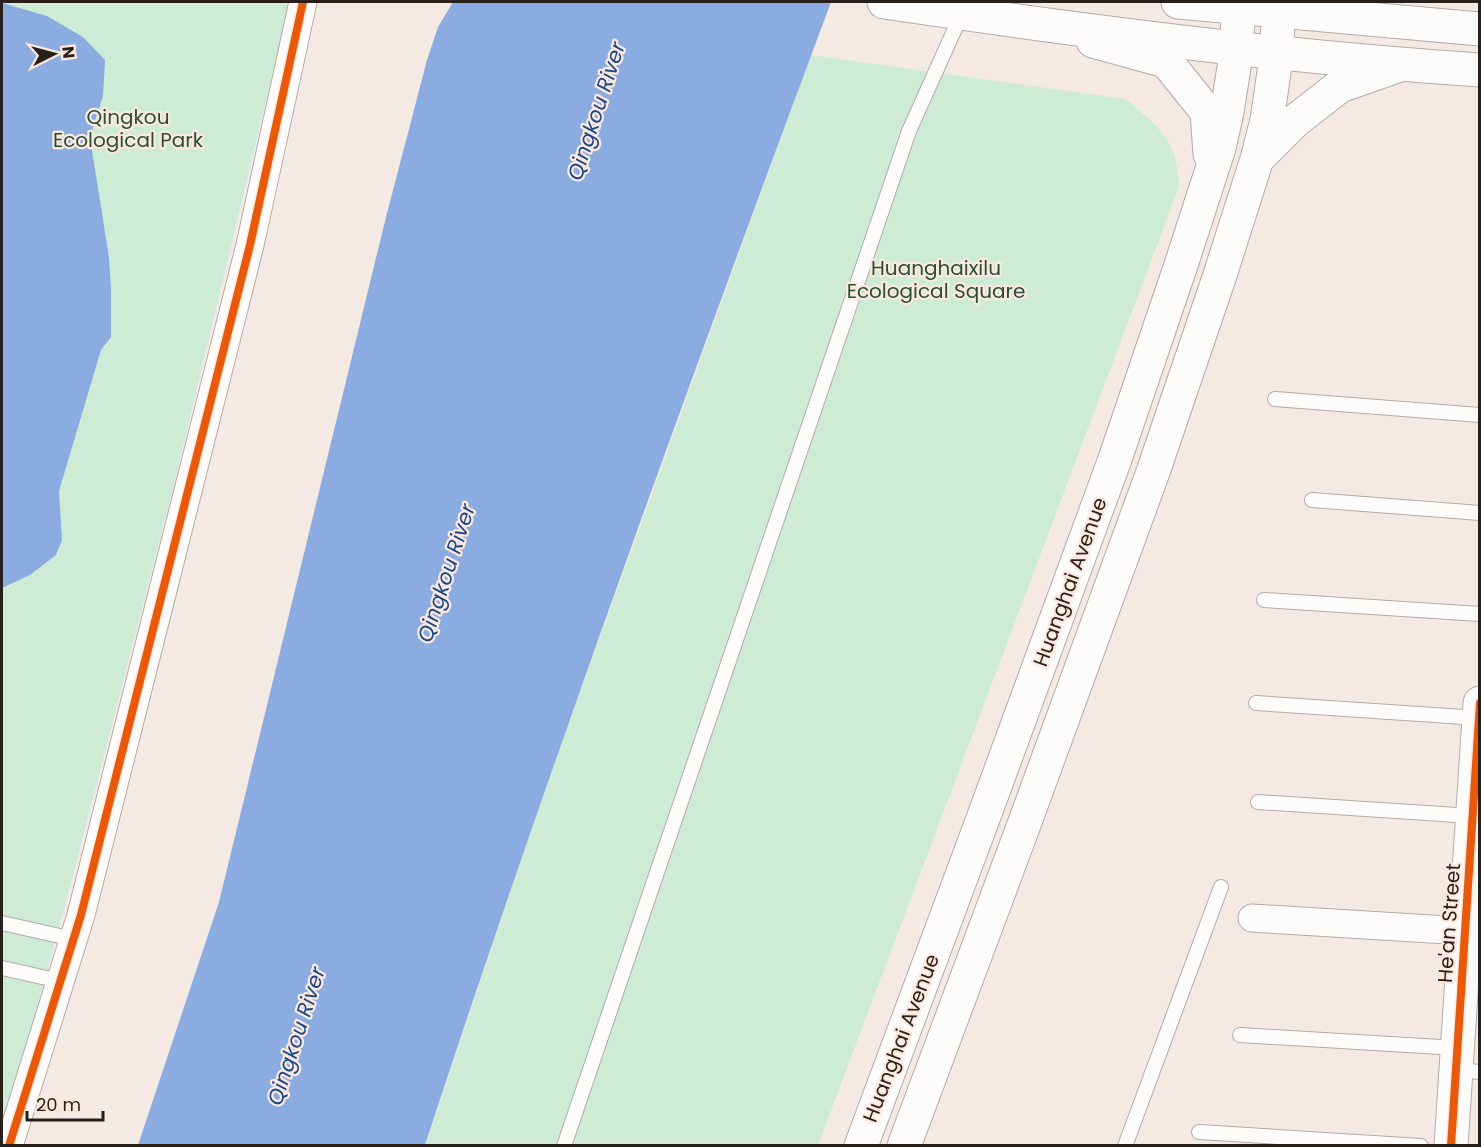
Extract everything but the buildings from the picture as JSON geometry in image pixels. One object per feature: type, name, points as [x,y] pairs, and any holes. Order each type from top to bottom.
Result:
[{"type":"main road","points":[[884,2],[1236,50],[1479,70]]},
{"type":"main road","points":[[1178,2],[1479,29]]},
{"type":"main road","name":"Huanghai Avenue","points":[[861,1146],[1114,459],[1211,172],[1227,112],[1236,50],[1239,8]]},
{"type":"main road","name":"Huanghai Avenue","points":[[904,1146],[1153,472],[1219,278],[1267,120],[1279,12]]},
{"type":"main road","points":[[1034,24],[1166,61],[1207,112],[1211,172]]},
{"type":"main road","points":[[1257,159],[1295,121],[1340,86],[1400,65]]},
{"type":"main road","name":"He'an Street","points":[[1451,1146],[1464,1063],[1472,931],[1479,710]]},
{"type":"street","points":[[9,1146],[73,939],[250,244],[303,2]]},
{"type":"street","points":[[1252,918],[1472,931]]},
{"type":"lane","points":[[564,1146],[909,131],[962,13]]},
{"type":"lane","points":[[1275,399],[1479,415]]},
{"type":"lane","points":[[1312,500],[1479,513]]},
{"type":"lane","points":[[1264,600],[1479,614]]},
{"type":"lane","points":[[1256,703],[1479,710]]},
{"type":"lane","points":[[1258,802],[1475,800]]},
{"type":"lane","points":[[1125,1146],[1221,887]]},
{"type":"lane","points":[[2,923],[73,939]]},
{"type":"lane","points":[[2,968],[60,981]]},
{"type":"lane","points":[[1240,1035],[1464,1063]]},
{"type":"lane","points":[[1199,1132],[1421,1146]]},
{"type":"green space","name":"Qingkou Ecological Park","points":[[2,2],[288,2],[289,5],[173,488],[74,872],[19,1074],[2,1121]]},
{"type":"green space","name":"Huanghaixilu Ecological Square","points":[[811,55],[1126,99],[1164,136],[1175,157],[1179,187],[818,1145],[425,1146],[546,786]]},
{"type":"water","name":"Qingkou River","points":[[453,2],[831,2],[622,572],[425,1145],[138,1145],[219,902],[386,217],[427,60],[438,27]]},
{"type":"water","points":[[2,3],[47,16],[83,37],[105,60],[103,96],[93,127],[91,144],[109,257],[111,337],[101,350],[59,491],[62,540],[56,555],[30,575],[2,588]]},
{"type":"cycle path","points":[[9,1146],[81,915],[250,245],[303,2]]},
{"type":"cycle path","points":[[1451,1146],[1480,703]]}]
